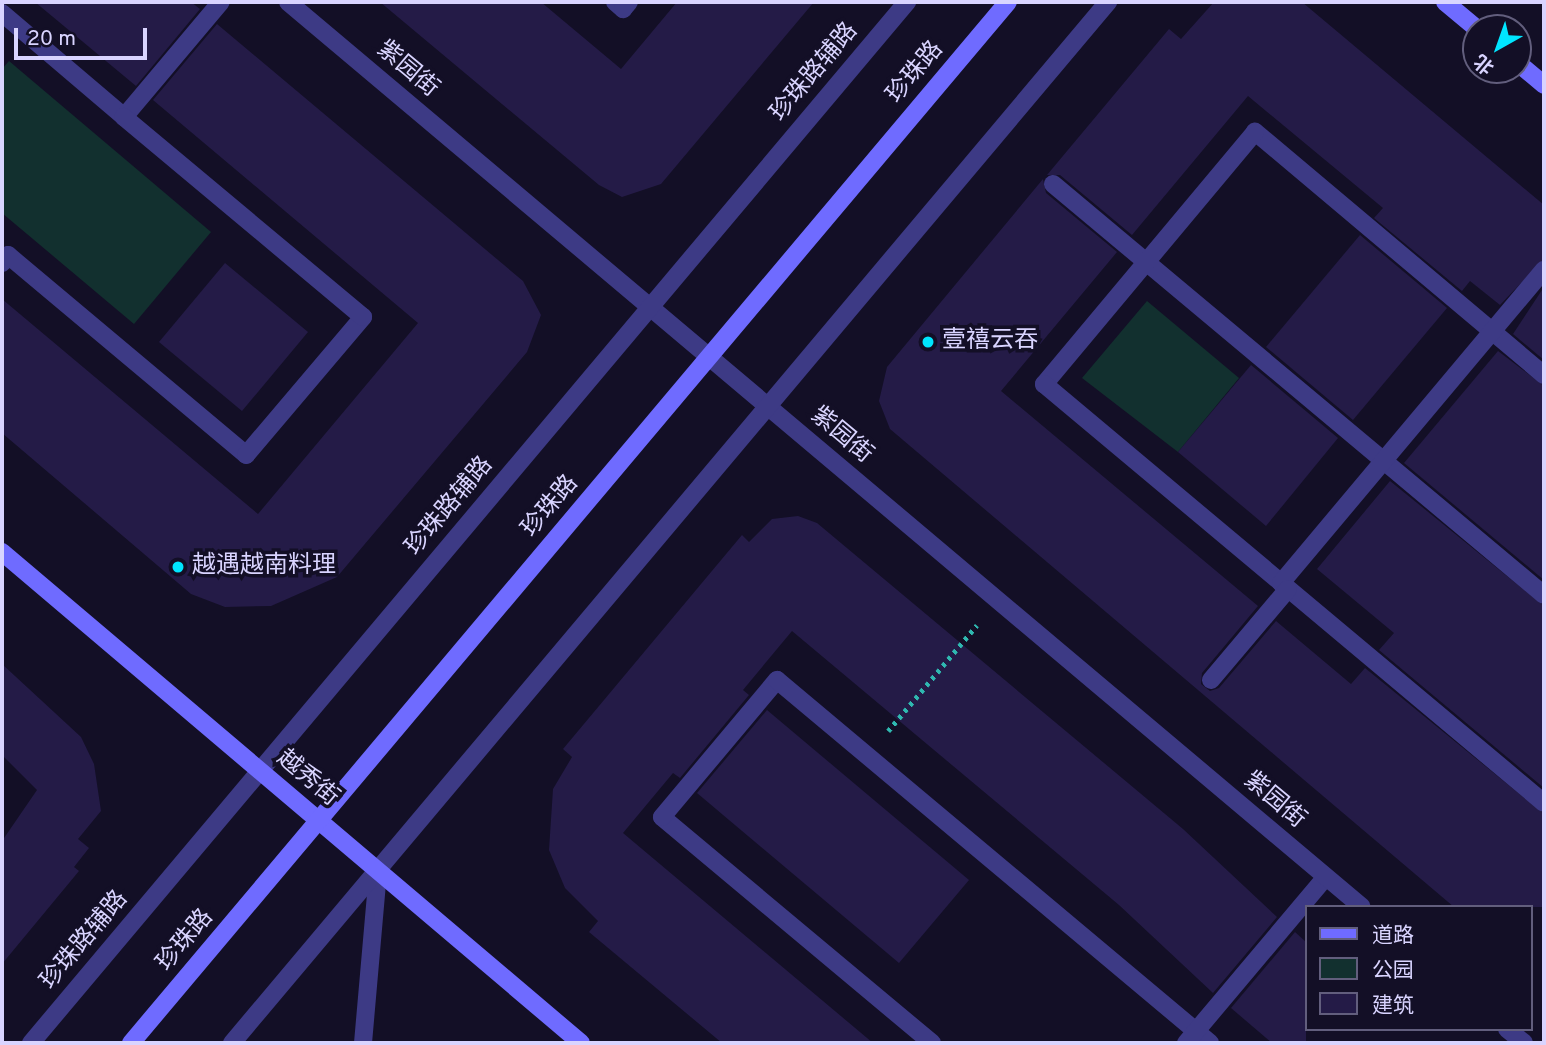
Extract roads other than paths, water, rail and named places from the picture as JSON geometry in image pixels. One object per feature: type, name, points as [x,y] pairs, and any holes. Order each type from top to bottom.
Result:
[{"type":"street","points":[[124,117],[221,2]]},
{"type":"street","name":"紫园街","points":[[288,2],[1360,905]]},
{"type":"street","points":[[615,2],[623,9],[629,2]]},
{"type":"street","name":"珍珠路辅路","points":[[31,1043],[907,2]]},
{"type":"street","name":"珍珠路","points":[[131,1043],[1008,2]]},
{"type":"street","points":[[232,1043],[1108,2]]},
{"type":"street","points":[[1445,2],[1462,16]]},
{"type":"street","points":[[2,13],[363,317],[246,455],[4,256]]},
{"type":"street","points":[[1544,374],[1255,132],[1044,384],[1544,803]]},
{"type":"street","points":[[1053,184],[1544,595]]},
{"type":"street","points":[[1211,680],[1384,461],[1544,270]]},
{"type":"street","name":"越秀街","points":[[2,552],[581,1043]]},
{"type":"street","points":[[932,1043],[662,817],[777,680],[1191,1037],[1210,1043]]},
{"type":"street","points":[[363,1043],[377,870]]},
{"type":"street","points":[[1191,1037],[1326,877]]},
{"type":"street","points":[[1509,1031],[1524,1043]]},
{"type":"place","name":"壹禧云吞","points":[[928,342]]},
{"type":"place","name":"越遇越南料理","points":[[178,567]]}]
